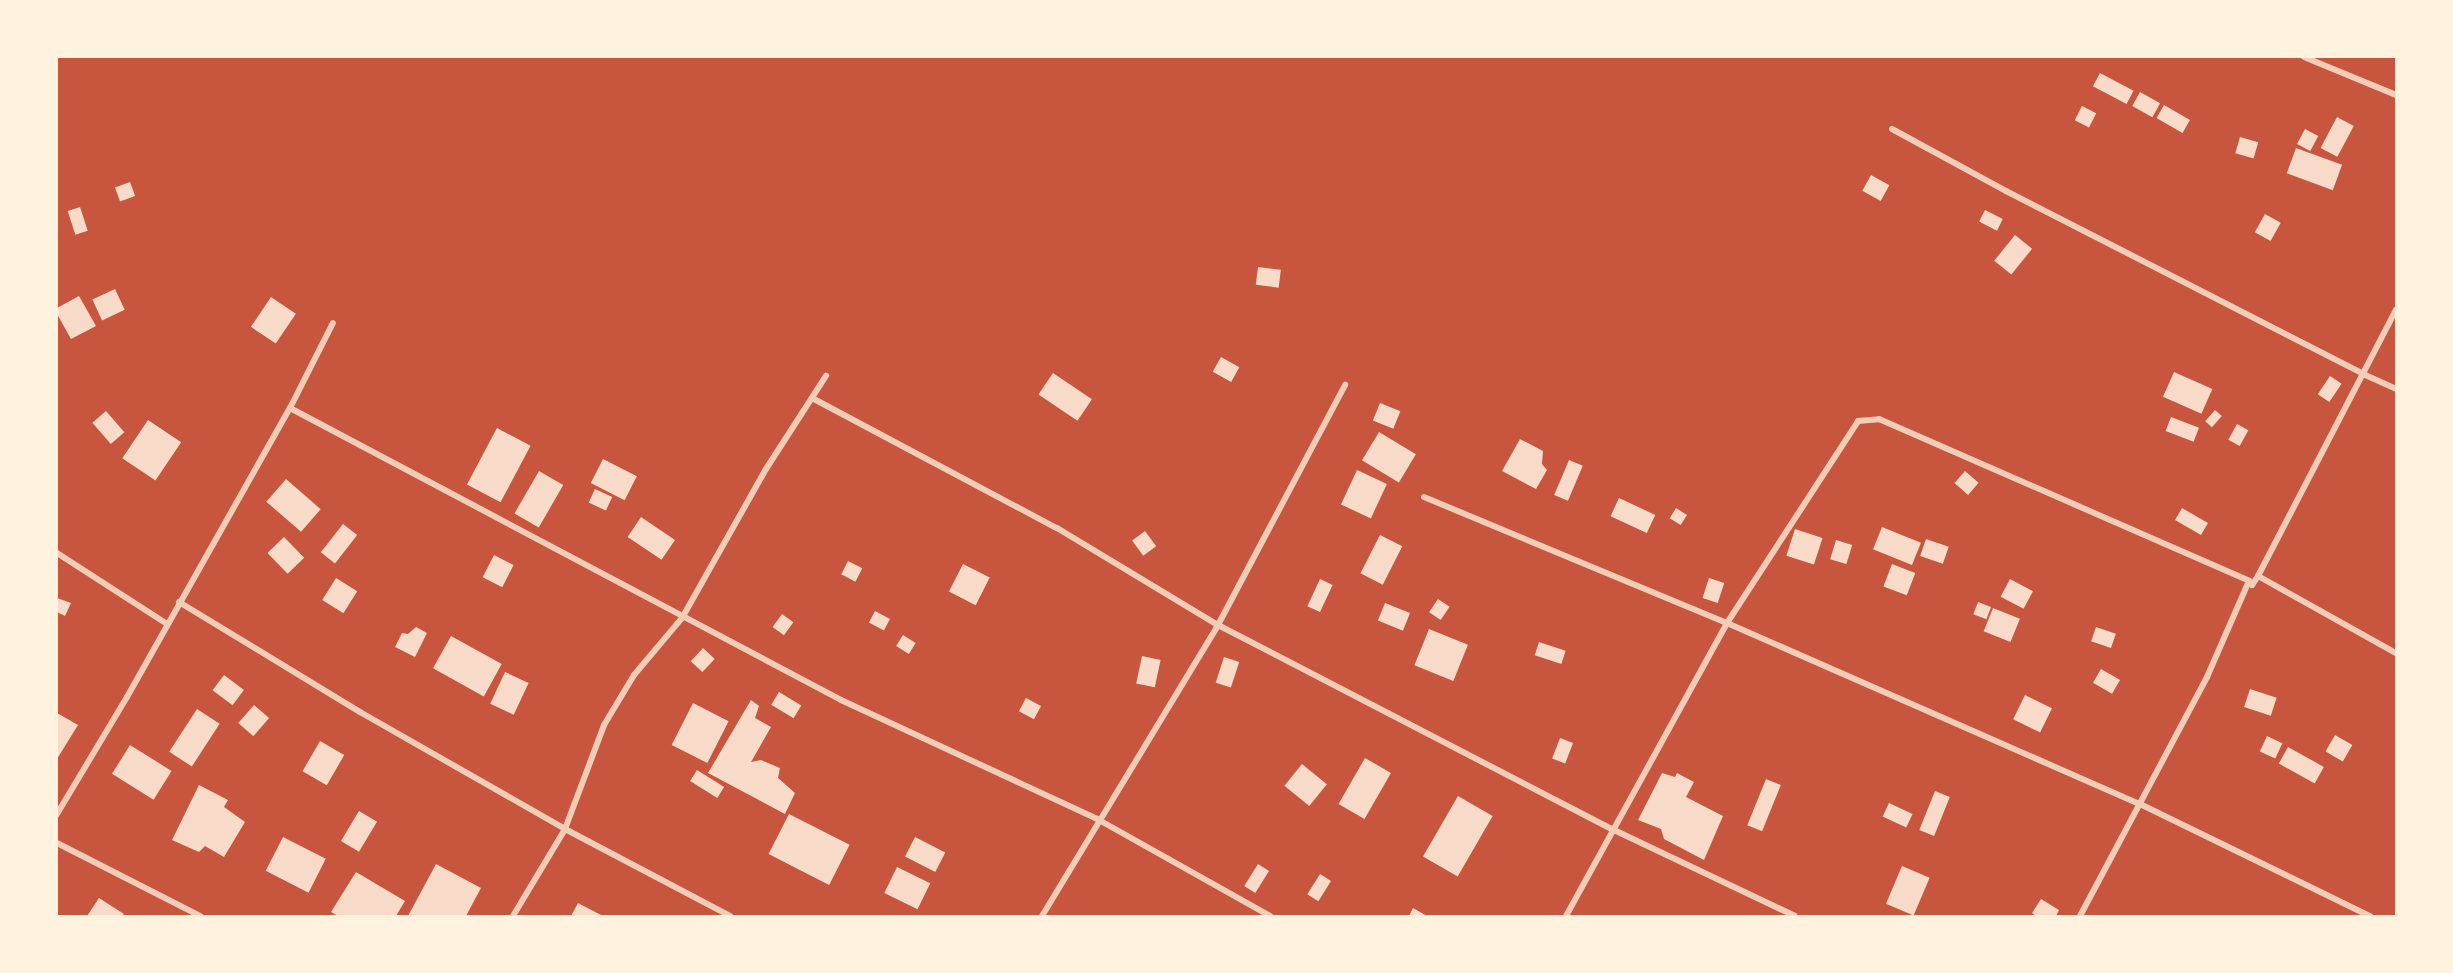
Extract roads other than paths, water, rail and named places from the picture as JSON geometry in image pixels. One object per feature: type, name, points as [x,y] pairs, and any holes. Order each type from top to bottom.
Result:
[{"type":"street","points":[[2304,57],[2396,95]]},
{"type":"street","points":[[1892,129],[2006,191],[2363,375],[2396,389]]},
{"type":"street","points":[[1566,916],[1727,623],[1858,421],[1879,419],[2249,581],[2252,585],[2396,310]]},
{"type":"street","points":[[57,814],[290,408],[333,323]]},
{"type":"street","points":[[513,916],[565,829],[604,725],[634,675],[682,618],[766,469],[826,375]]},
{"type":"street","points":[[1041,916],[1218,625],[1345,386]]},
{"type":"street","points":[[812,398],[1057,528],[1218,625],[1614,830],[1795,916]]},
{"type":"street","points":[[290,408],[472,503],[682,618],[841,700],[1099,820],[1270,916]]},
{"type":"street","points":[[1424,497],[1727,623],[2140,804],[2370,916]]},
{"type":"street","points":[[57,553],[167,624]]},
{"type":"street","points":[[2258,576],[2396,652]]},
{"type":"street","points":[[2080,916],[2207,677],[2249,581]]},
{"type":"street","points":[[179,602],[360,712],[565,829],[730,916]]},
{"type":"street","points":[[57,843],[200,916]]}]
